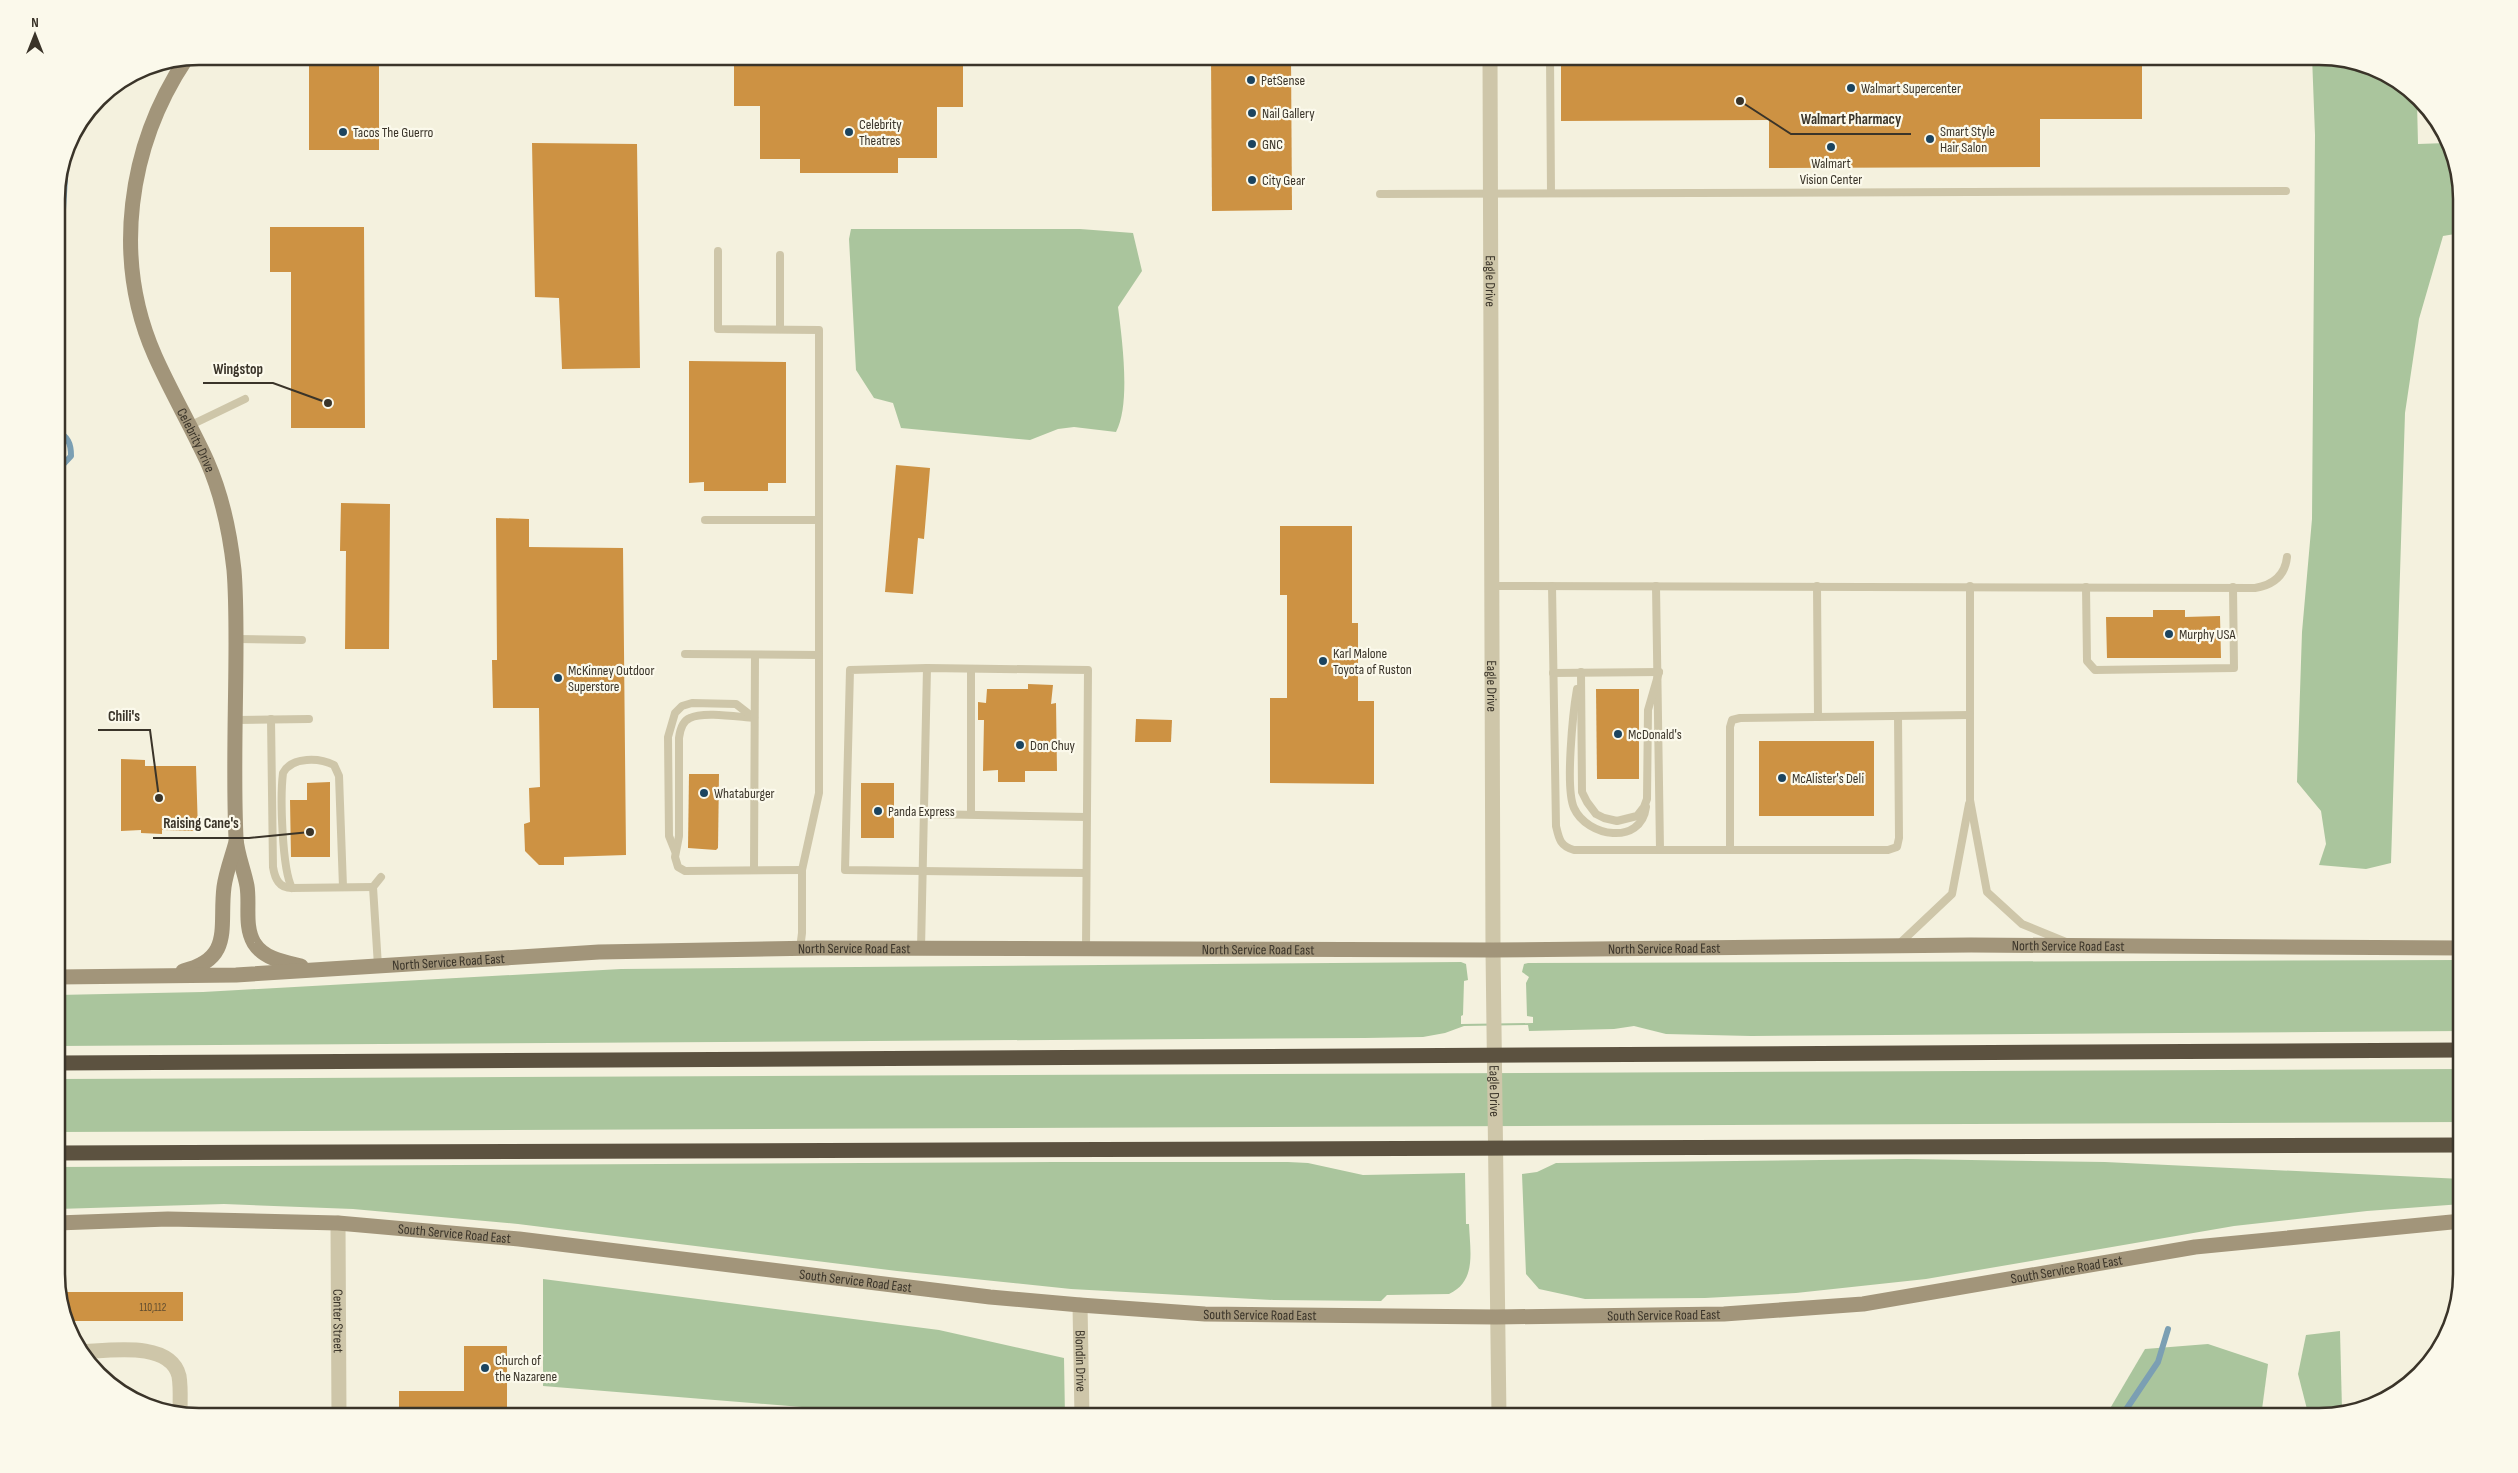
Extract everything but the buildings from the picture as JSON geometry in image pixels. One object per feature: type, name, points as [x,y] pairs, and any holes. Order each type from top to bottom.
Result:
[{"type":"highway","points":[[65,1063],[2453,1050]]},
{"type":"highway","points":[[65,1152],[2453,1145]]},
{"type":"highway","points":[[2408,1146],[2453,1150]]},
{"type":"main road","name":"Celebrity Drive","points":[[181,66],[172,80],[142,152],[134,186],[130,223],[133,277],[144,327],[155,356],[207,462],[221,499],[229,535],[234,571],[236,639],[236,841]]},
{"type":"main road","points":[[236,841],[248,888],[248,919],[254,943],[268,956],[300,966],[322,969]]},
{"type":"main road","points":[[160,976],[204,964],[212,958],[217,950],[223,930],[224,888],[236,841]]},
{"type":"main road","name":"North Service Road East","points":[[65,977],[236,975],[599,952],[800,949],[1493,950],[1897,946],[2453,948]]},
{"type":"main road","name":"South Service Road East","points":[[65,1223],[177,1219],[338,1223],[519,1239],[990,1297],[1080,1305],[1205,1314],[1496,1317],[1724,1314],[1862,1304],[2195,1248],[2453,1222]]},
{"type":"street","name":"Eagle Drive","points":[[1490,65],[1493,982],[1496,1317],[1499,1408]]},
{"type":"street","name":"Center Street","points":[[338,1223],[339,1408]]},
{"type":"street","name":"Blondin Drive","points":[[1080,1305],[1082,1408]]},
{"type":"street","points":[[91,1352],[146,1351],[166,1358],[178,1376],[180,1406]]},
{"type":"lane","points":[[1550,65],[1551,193]]},
{"type":"lane","points":[[1380,194],[2286,191]]},
{"type":"lane","points":[[718,250],[718,328],[819,330],[819,793],[802,870],[802,933],[800,949]]},
{"type":"lane","points":[[780,255],[780,329]]},
{"type":"lane","points":[[189,426],[245,399]]},
{"type":"lane","points":[[705,520],[820,520]]},
{"type":"lane","points":[[1492,586],[2256,588],[2274,582],[2285,570],[2287,557]]},
{"type":"lane","points":[[1552,586],[1556,826],[1559,840],[1564,847],[1574,850],[1888,850],[1896,846],[1898,838],[1898,716]]},
{"type":"lane","points":[[1656,586],[1659,672],[1660,849]]},
{"type":"lane","points":[[1817,586],[1818,717]]},
{"type":"lane","points":[[1970,586],[1970,800],[1987,892],[2022,924],[2075,946]]},
{"type":"lane","points":[[2086,587],[2087,661],[2095,670],[2234,668],[2233,587]]},
{"type":"lane","points":[[236,639],[302,640]]},
{"type":"lane","points":[[685,654],[819,655]]},
{"type":"lane","points":[[754,870],[755,655]]},
{"type":"lane","points":[[921,949],[927,668]]},
{"type":"lane","points":[[1086,873],[845,870],[850,670],[927,668],[1088,670],[1086,949]]},
{"type":"lane","points":[[970,814],[971,668]]},
{"type":"lane","points":[[1580,672],[1572,718],[1572,794],[1576,810],[1599,830],[1624,833],[1632,830],[1640,823],[1647,799],[1648,710],[1659,672]]},
{"type":"lane","points":[[1580,672],[1582,792],[1587,802],[1596,814],[1617,821],[1637,816],[1647,799]]},
{"type":"lane","points":[[1553,673],[1659,672]]},
{"type":"lane","points":[[754,718],[736,704],[692,702],[682,706],[675,713],[668,737],[669,836],[675,851],[678,867],[692,871],[802,870]]},
{"type":"lane","points":[[675,851],[679,836],[679,738],[681,726],[687,719],[697,715],[754,718]]},
{"type":"lane","points":[[1730,849],[1730,727],[1732,720],[1740,718],[1970,716]]},
{"type":"lane","points":[[271,719],[273,871],[280,884],[292,888],[374,887]]},
{"type":"lane","points":[[236,720],[309,719]]},
{"type":"lane","points":[[292,888],[286,873],[284,858],[284,773],[288,767],[294,764],[315,760],[334,765],[339,776],[343,887]]},
{"type":"lane","points":[[1897,946],[1952,894],[1970,800]]},
{"type":"lane","points":[[924,814],[1086,817]]},
{"type":"lane","points":[[378,966],[374,887],[381,877]]},
{"type":"green space","points":[[2312,65],[2336,66],[2370,75],[2386,83],[2417,108],[2418,144],[2440,143],[2446,156],[2453,191],[2453,234],[2443,236],[2419,319],[2405,413],[2391,863],[2366,869],[2319,865],[2326,844],[2321,811],[2297,782],[2302,632],[2312,519],[2315,135]]},
{"type":"green space","points":[[851,229],[1080,229],[1133,233],[1142,271],[1118,307],[1123,353],[1124,389],[1121,420],[1116,432],[1074,427],[1058,429],[1030,440],[901,428],[893,403],[874,398],[856,370],[849,239]]},
{"type":"green space","points":[[2453,960],[2453,1031],[1751,1036],[1666,1034],[1634,1026],[1614,1029],[1529,1031],[1528,1025],[1464,1026],[1445,1033],[1423,1037],[1365,1038],[65,1046],[65,995],[203,992],[621,969],[1461,962],[1466,964],[1468,980],[1464,981],[1461,1024],[1533,1023],[1533,1017],[1527,1016],[1526,983],[1529,977],[1522,972],[1524,964]]},
{"type":"green space","points":[[2453,1069],[2453,1122],[65,1132],[65,1079]]},
{"type":"green space","points":[[1907,1159],[2105,1162],[2453,1179],[2453,1205],[2367,1211],[2234,1226],[1926,1279],[1796,1293],[1705,1298],[1585,1299],[1539,1289],[1526,1274],[1522,1174],[1537,1172],[1556,1163]]},
{"type":"green space","points":[[1288,1162],[1308,1163],[1363,1175],[1465,1173],[1466,1224],[1469,1224],[1470,1264],[1464,1281],[1449,1294],[1387,1295],[1381,1301],[1274,1300],[1071,1289],[897,1271],[518,1224],[353,1209],[224,1204],[65,1209],[65,1167]]},
{"type":"green space","points":[[543,1279],[939,1330],[1064,1358],[1065,1408],[814,1408],[543,1386]]},
{"type":"green space","points":[[2340,1331],[2342,1406],[2307,1408],[2298,1374],[2306,1335]]},
{"type":"green space","points":[[2208,1344],[2268,1364],[2262,1408],[2110,1408],[2145,1349]]},
{"type":"waterway","points":[[65,437],[70,447],[71,456],[65,462]]},
{"type":"waterway","points":[[2127,1408],[2158,1362],[2168,1329]]},
{"type":"place","name":"PetSense","points":[[1251,80]]},
{"type":"place","name":"Walmart Supercenter","points":[[1851,88]]},
{"type":"place","name":"Walmart Pharmacy","points":[[1740,101]]},
{"type":"place","name":"Nail Gallery","points":[[1252,113]]},
{"type":"place","name":"Tacos The Guerro","points":[[343,132]]},
{"type":"place","name":"Celebrity Theatres","points":[[849,132]]},
{"type":"place","name":"Smart Style Hair Salon","points":[[1930,139]]},
{"type":"place","name":"GNC","points":[[1252,144]]},
{"type":"place","name":"Walmart Vision Center","points":[[1831,147]]},
{"type":"place","name":"City Gear","points":[[1252,180]]},
{"type":"place","name":"Wingstop","points":[[328,403]]},
{"type":"place","name":"Murphy USA","points":[[2169,634]]},
{"type":"place","name":"Karl Malone Toyota of Ruston","points":[[1323,661]]},
{"type":"place","name":"McKinney Outdoor Superstore","points":[[558,678]]},
{"type":"place","name":"McDonald's","points":[[1618,734]]},
{"type":"place","name":"Don Chuy","points":[[1020,745]]},
{"type":"place","name":"McAlister's Deli","points":[[1782,778]]},
{"type":"place","name":"Whataburger","points":[[704,793]]},
{"type":"place","name":"Chili's","points":[[159,798]]},
{"type":"place","name":"Panda Express","points":[[878,811]]},
{"type":"place","name":"Raising Cane's","points":[[310,832]]},
{"type":"place","name":"Church of the Nazarene","points":[[485,1368]]}]
